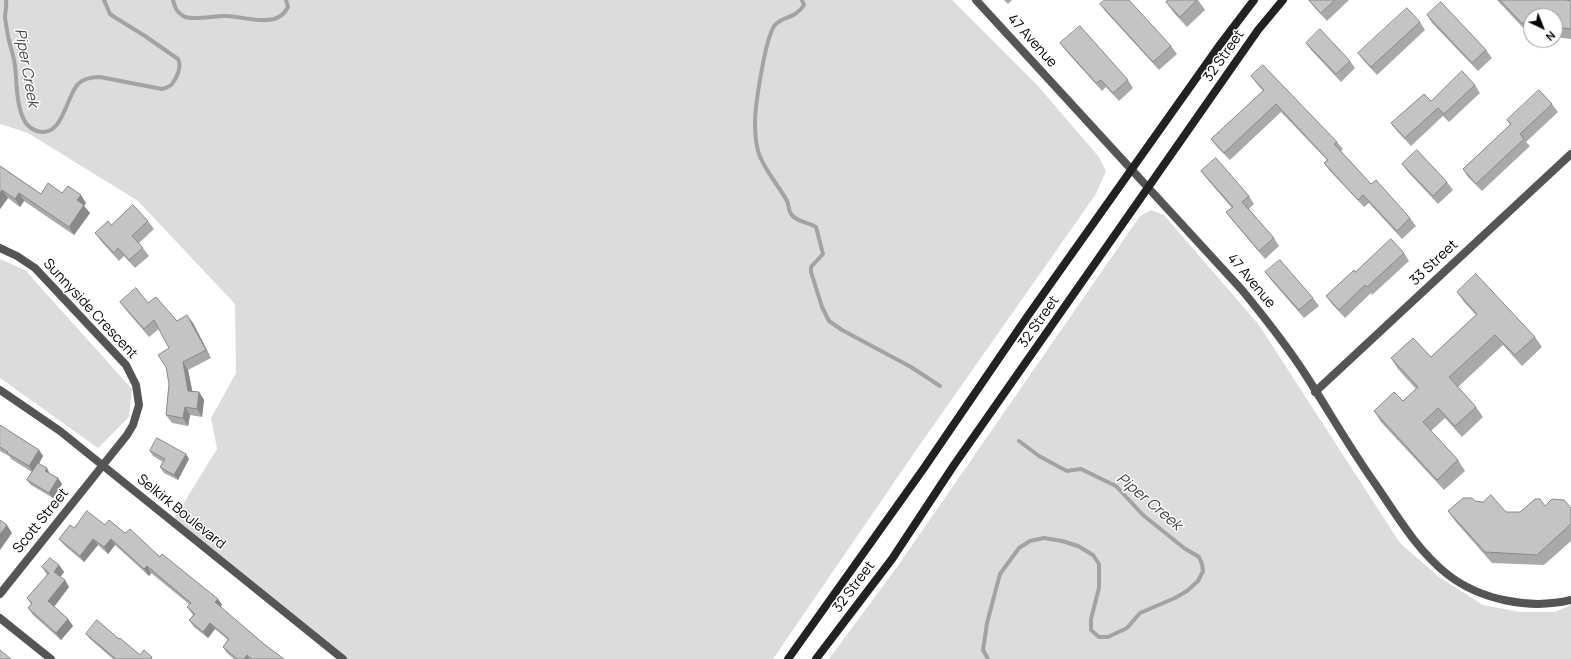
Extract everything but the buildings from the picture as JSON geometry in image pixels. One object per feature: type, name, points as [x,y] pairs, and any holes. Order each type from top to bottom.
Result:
[{"type":"main road","name":"32 Street","points":[[788,659],[924,468],[1027,317],[1219,46],[1254,0]]},
{"type":"main road","name":"32 Street","points":[[816,659],[892,559],[954,466],[1148,187],[1258,30],[1283,0]]},
{"type":"street","name":"47 Avenue","points":[[976,0],[1242,290],[1286,347],[1359,460],[1422,550],[1448,575],[1464,585],[1482,593],[1501,599],[1525,603],[1551,603],[1571,600]]},
{"type":"street","name":"33 Street","points":[[1316,392],[1571,154]]},
{"type":"street","name":"Sunnyside Crescent","points":[[0,248],[17,256],[35,268],[126,365],[132,374],[138,395],[137,415],[127,435],[103,465]]},
{"type":"street","name":"Selkirk Boulevard","points":[[0,390],[41,418],[103,465],[343,659]]},
{"type":"street","name":"Scott Street","points":[[0,594],[103,465]]},
{"type":"street","points":[[0,618],[50,659]]},
{"type":"shaded area","points":[[0,0],[952,0],[1038,86],[1099,157],[1106,171],[1096,194],[912,456],[773,659],[343,659],[172,522],[217,449],[211,418],[236,373],[235,304],[138,201],[28,133],[0,124]]},
{"type":"shaded area","points":[[1151,210],[1164,215],[1259,325],[1400,543],[1439,577],[1483,605],[1520,612],[1555,612],[1571,605],[1571,659],[829,659],[897,567],[1140,216]]},
{"type":"shaded area","points":[[0,259],[25,270],[132,389],[129,417],[98,448],[0,378]]},
{"type":"waterway","name":"Piper Creek","points":[[6,0],[5,18],[14,62],[21,114],[29,127],[37,131],[46,132],[53,129],[58,123],[74,90],[78,84],[85,79],[100,77],[162,89],[171,85],[177,75],[179,68],[178,59],[110,14],[104,0]]},
{"type":"waterway","name":"Piper Creek","points":[[173,0],[180,14],[189,18],[231,16],[256,20],[268,20],[279,17],[288,7],[286,0]]},
{"type":"waterway","name":"Piper Creek","points":[[802,0],[804,5],[797,13],[775,25],[771,32],[764,57],[755,115],[756,137],[760,158],[787,201],[789,210],[794,217],[816,227],[823,254],[811,267],[811,272],[822,307],[829,321],[842,330],[911,367],[940,386]]},
{"type":"waterway","name":"Piper Creek","points":[[988,659],[983,650],[987,623],[1000,574],[1019,548],[1030,541],[1044,538],[1062,541],[1078,546],[1093,555],[1099,564],[1099,588],[1091,619],[1091,630],[1099,637],[1108,637],[1127,628],[1140,613],[1175,598],[1187,591],[1198,581],[1203,571],[1199,557],[1184,548],[1143,515],[1116,486],[1081,469],[1067,471],[1039,456],[1019,441]]}]
